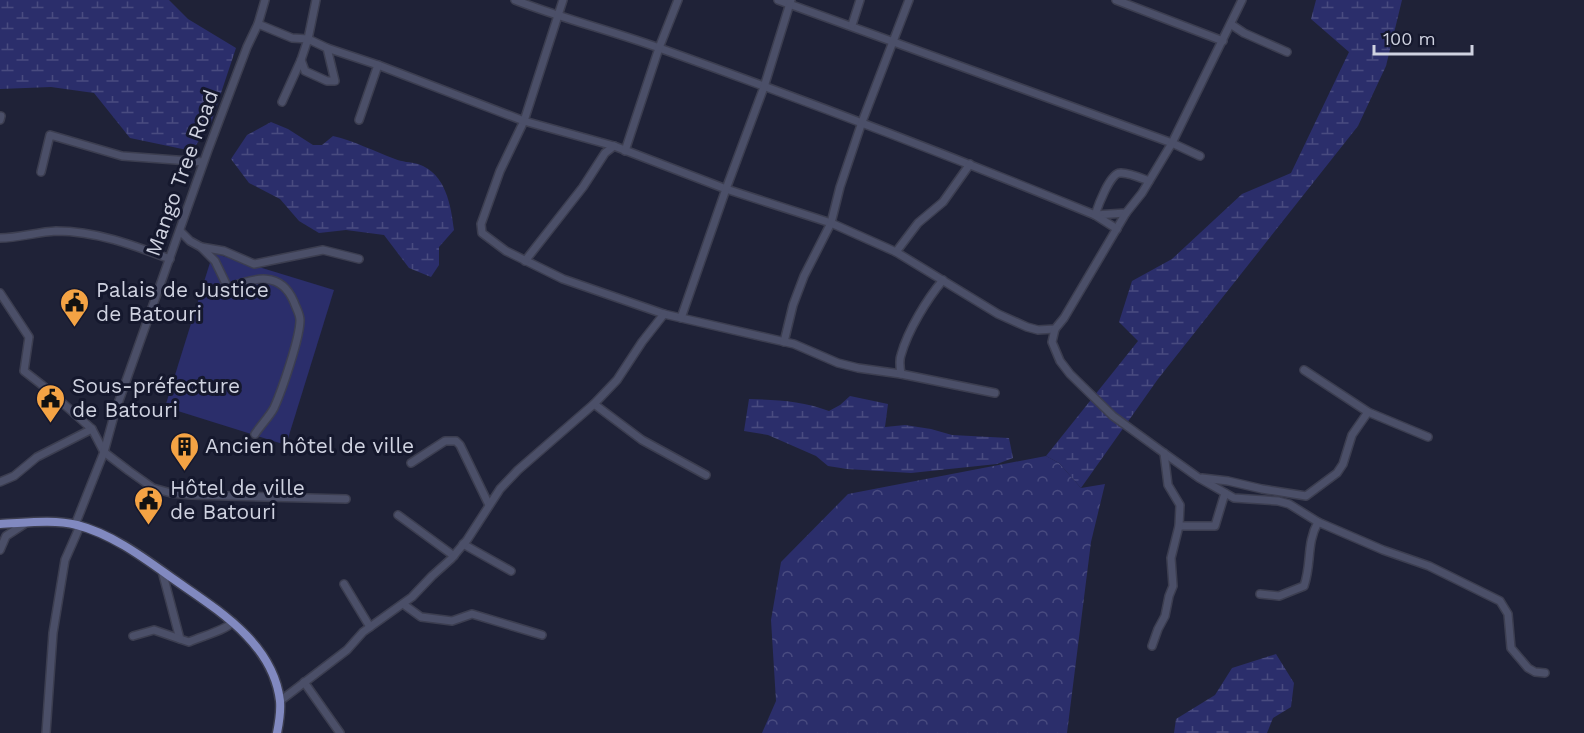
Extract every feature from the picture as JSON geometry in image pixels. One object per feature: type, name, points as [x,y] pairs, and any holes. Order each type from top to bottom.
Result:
[{"type":"main road","points":[[0,524],[78,526],[93,531],[128,549],[233,622],[245,633],[272,674],[280,701],[277,733]]},
{"type":"street","name":"Mango Tree Road","points":[[46,733],[54,623],[65,560],[203,162],[258,24],[265,0]]},
{"type":"street","points":[[282,102],[308,39],[316,0]]},
{"type":"street","points":[[515,0],[659,48],[862,122],[1095,214],[1117,229]]},
{"type":"street","points":[[563,0],[524,121],[500,171],[480,230],[487,238],[525,261],[563,279],[664,314],[794,344],[848,366],[995,393]]},
{"type":"street","points":[[625,151],[659,48],[678,0]]},
{"type":"street","points":[[778,0],[790,2],[1172,143],[1200,156]]},
{"type":"street","points":[[852,25],[860,0]]},
{"type":"street","points":[[784,342],[804,276],[831,224],[840,187],[862,122],[891,41],[909,0]]},
{"type":"street","points":[[1116,0],[1223,41]]},
{"type":"street","points":[[1242,0],[1232,25],[1172,143],[1142,193],[1125,213],[1077,298],[1055,329],[1052,342],[1060,361],[1070,374],[1113,416],[1199,478],[1226,493],[1239,498],[1289,504],[1318,522],[1383,550],[1429,566],[1500,601],[1508,614],[1511,648],[1528,668],[1535,672],[1545,673]]},
{"type":"street","points":[[681,318],[764,87],[790,2]]},
{"type":"street","points":[[258,24],[292,38],[308,39],[524,121],[614,146],[726,189],[831,224],[896,252],[998,314],[1038,330],[1055,329]]},
{"type":"street","points":[[1232,25],[1244,33],[1287,52]]},
{"type":"street","points":[[301,60],[305,71],[327,81],[335,81],[327,48]]},
{"type":"street","points":[[359,120],[378,65]]},
{"type":"street","points":[[41,172],[50,135],[122,156],[203,162]]},
{"type":"street","points":[[525,261],[583,187],[605,153],[614,146]]},
{"type":"street","points":[[896,252],[918,223],[943,202],[970,164]]},
{"type":"street","points":[[1095,214],[1114,175],[1120,173],[1149,181]]},
{"type":"street","points":[[1095,214],[1125,213]]},
{"type":"street","points":[[0,238],[53,231],[85,233],[114,239],[170,259]]},
{"type":"street","points":[[180,231],[215,261],[228,288],[256,279],[280,283],[290,292],[298,312],[300,320],[285,377],[273,409],[255,434]]},
{"type":"street","points":[[201,247],[224,251],[257,264],[323,250],[358,259]]},
{"type":"street","points":[[901,374],[900,356],[929,297],[943,280]]},
{"type":"street","points":[[0,293],[29,337],[24,371],[92,429],[104,452],[153,488],[171,493],[211,496],[346,499]]},
{"type":"street","points":[[280,701],[346,650],[370,627],[403,604],[454,556],[500,489],[518,470],[594,405],[624,372],[642,342],[664,314]]},
{"type":"street","points":[[1304,370],[1368,412],[1428,437]]},
{"type":"street","points":[[594,405],[642,440],[706,475]]},
{"type":"street","points":[[1199,478],[1228,481],[1306,496],[1337,473],[1343,464],[1352,435],[1368,412]]},
{"type":"street","points":[[0,482],[14,476],[37,458],[92,429]]},
{"type":"street","points":[[411,463],[446,441],[456,441],[489,505]]},
{"type":"street","points":[[1152,646],[1166,616],[1173,586],[1171,558],[1179,526],[1180,506],[1168,485],[1164,453]]},
{"type":"street","points":[[1179,526],[1215,526],[1226,493]]},
{"type":"street","points":[[398,515],[454,556]]},
{"type":"street","points":[[1260,594],[1279,596],[1304,586],[1308,574],[1311,535],[1318,522]]},
{"type":"street","points":[[0,550],[6,536],[26,523]]},
{"type":"street","points":[[463,544],[511,571]]},
{"type":"street","points":[[162,572],[180,639]]},
{"type":"street","points":[[344,584],[370,627]]},
{"type":"street","points":[[403,604],[421,616],[452,621],[472,614],[542,634]]},
{"type":"street","points":[[133,636],[154,630],[189,642],[227,628],[233,622]]},
{"type":"street","points":[[304,682],[340,733]]},
{"type":"green space","points":[[0,0],[169,0],[188,19],[236,48],[211,123],[192,151],[130,138],[94,93],[51,87],[0,89]]},
{"type":"green space","points":[[1316,0],[1402,0],[1386,66],[1358,126],[1158,379],[1081,488],[1059,463],[1046,456],[1138,341],[1119,322],[1132,281],[1172,259],[1242,194],[1291,173],[1349,52],[1311,19]]},
{"type":"green space","points":[[271,122],[288,129],[313,145],[322,145],[333,136],[398,160],[418,164],[435,175],[449,201],[454,230],[439,247],[439,265],[431,277],[409,268],[384,235],[346,230],[319,233],[299,221],[280,199],[249,183],[231,159],[247,135]]},
{"type":"green space","points":[[213,253],[334,290],[286,445],[165,407]]},
{"type":"green space","points":[[850,396],[888,404],[885,427],[905,425],[952,435],[1009,438],[1013,458],[997,464],[911,473],[847,469],[828,466],[816,456],[768,435],[744,431],[749,399],[800,403],[829,411]]},
{"type":"green space","points":[[1046,456],[1059,463],[1081,488],[1105,484],[1091,542],[1067,733],[762,733],[776,701],[771,620],[781,562],[848,494]]},
{"type":"green space","points":[[1276,654],[1294,683],[1291,707],[1273,718],[1267,733],[1174,733],[1176,719],[1215,695],[1232,668]]},
{"type":"place","name":"Palais de Justice de Batouri","points":[[75,328]]},
{"type":"place","name":"Sous-préfecture de Batouri","points":[[51,424]]},
{"type":"place","name":"Ancien hôtel de ville","points":[[184,472]]},
{"type":"place","name":"Hôtel de ville de Batouri","points":[[149,526]]}]
